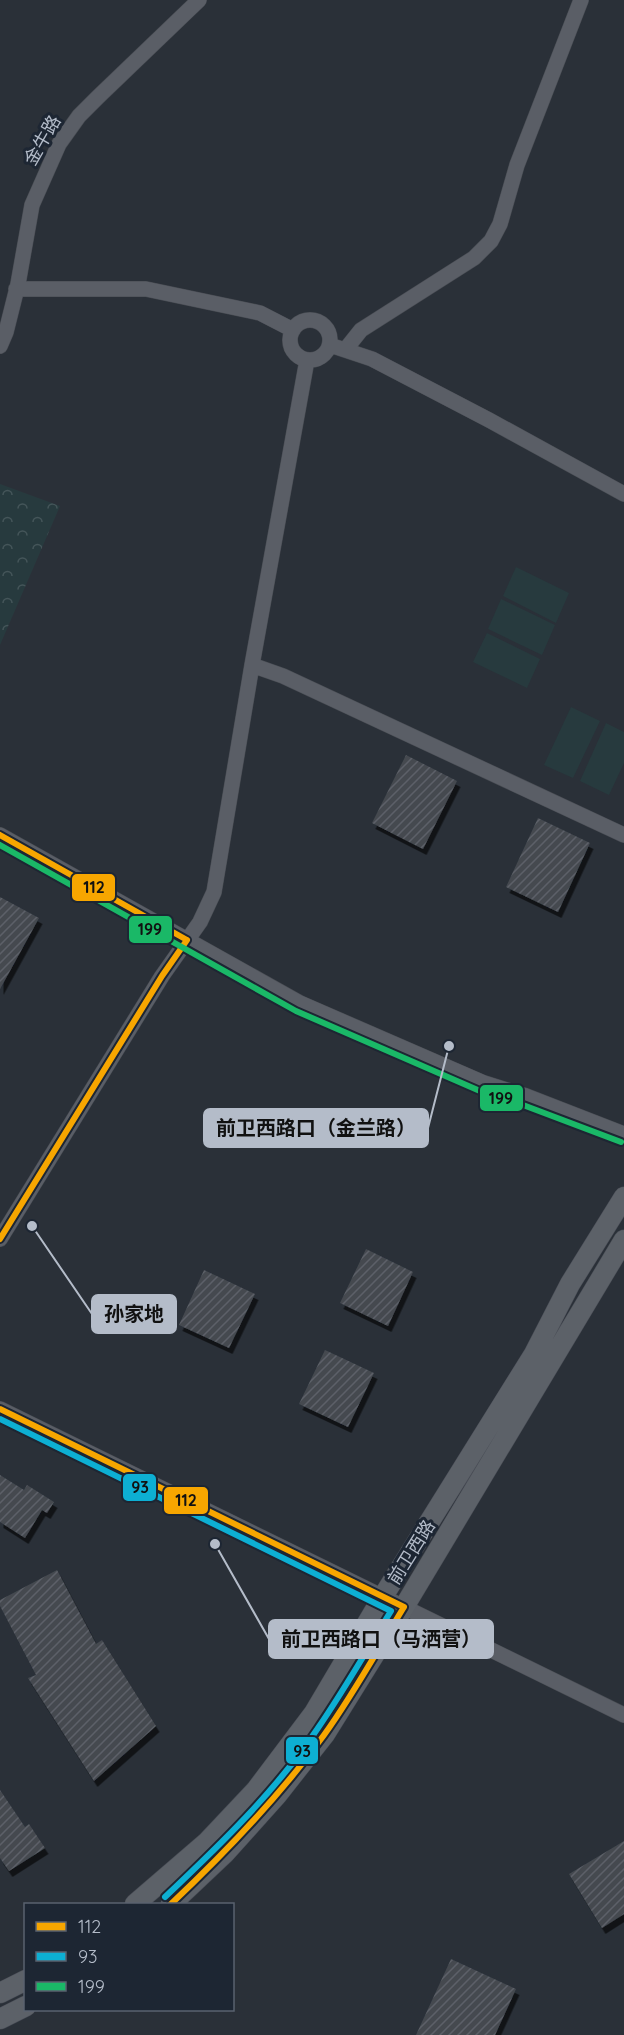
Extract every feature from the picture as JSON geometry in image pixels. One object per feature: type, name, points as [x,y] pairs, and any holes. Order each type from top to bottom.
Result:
[{"type":"main road","name":"前卫西路","points":[[137,1903],[207,1842],[256,1790],[314,1713],[382,1598],[534,1354],[570,1284],[624,1197]]},
{"type":"main road","name":"前卫西路","points":[[173,1903],[225,1853],[277,1796],[325,1734],[404,1607],[624,1240]]},
{"type":"main road","points":[[0,1993],[24,1981]]},
{"type":"main road","points":[[0,2019],[24,2007]]},
{"type":"street","name":"金牛路","points":[[0,346],[6,332],[16,289],[32,205],[58,144],[79,116],[199,0]]},
{"type":"street","points":[[580,0],[517,165],[500,224],[491,241],[474,258],[362,330],[351,340],[337,348],[327,351],[319,358],[307,360],[302,358],[294,351],[290,341],[296,326],[306,321],[318,322],[327,329],[337,348],[372,359],[624,494]]},
{"type":"street","points":[[16,289],[146,289],[260,313],[293,330]]},
{"type":"street","points":[[0,1239],[162,976],[200,922],[214,892],[307,360]]},
{"type":"street","points":[[252,665],[283,676],[624,835]]},
{"type":"street","points":[[0,835],[300,1004],[484,1083],[525,1096],[624,1134]]},
{"type":"street","points":[[0,1409],[624,1715]]},
{"type":"green space","points":[[0,484],[60,506],[0,645]]},
{"type":"green space","points":[[516,567],[569,593],[556,623],[503,596]]},
{"type":"green space","points":[[501,599],[555,625],[542,655],[488,629]]},
{"type":"green space","points":[[487,633],[540,659],[527,688],[473,662]]},
{"type":"green space","points":[[571,707],[600,721],[573,778],[544,765]]},
{"type":"green space","points":[[606,723],[624,732],[624,763],[609,795],[580,781]]},
{"type":"building","points":[[406,755],[457,781],[423,849],[372,823]]},
{"type":"building","points":[[538,818],[590,843],[558,912],[506,887]]},
{"type":"building","points":[[0,897],[39,918],[0,989]]},
{"type":"building","points":[[366,1249],[413,1272],[388,1326],[340,1303]]},
{"type":"building","points":[[204,1270],[255,1294],[229,1348],[179,1325]]},
{"type":"building","points":[[325,1350],[374,1373],[348,1427],[299,1404]]},
{"type":"building","points":[[0,1475],[24,1490],[27,1485],[54,1502],[47,1513],[42,1510],[25,1538],[0,1522]]},
{"type":"building","points":[[57,1570],[96,1644],[102,1640],[156,1726],[94,1781],[28,1678],[36,1675],[0,1606],[0,1600]]},
{"type":"building","points":[[0,1790],[25,1827],[29,1824],[45,1848],[9,1871],[0,1858]]},
{"type":"building","points":[[624,1841],[624,1914],[602,1928],[569,1874]]},
{"type":"building","points":[[451,1959],[516,1989],[495,2035],[416,2035]]},
{"type":"transit line","name":"112","points":[[0,835],[187,940]]},
{"type":"transit line","name":"199","points":[[0,845],[296,1011],[480,1091],[621,1142]]},
{"type":"transit line","name":"112","points":[[0,1239],[162,976],[187,940]]},
{"type":"transit line","name":"112","points":[[0,1409],[404,1607],[345,1704],[307,1758],[251,1823],[172,1903]]},
{"type":"transit line","name":"93","points":[[0,1419],[391,1611],[328,1714],[284,1774],[227,1837],[165,1897]]},
{"type":"place","name":"前卫西路口（金兰路）","points":[[449,1046]]},
{"type":"place","name":"孙家地","points":[[32,1226]]},
{"type":"place","name":"前卫西路口（马洒营）","points":[[215,1544]]}]
